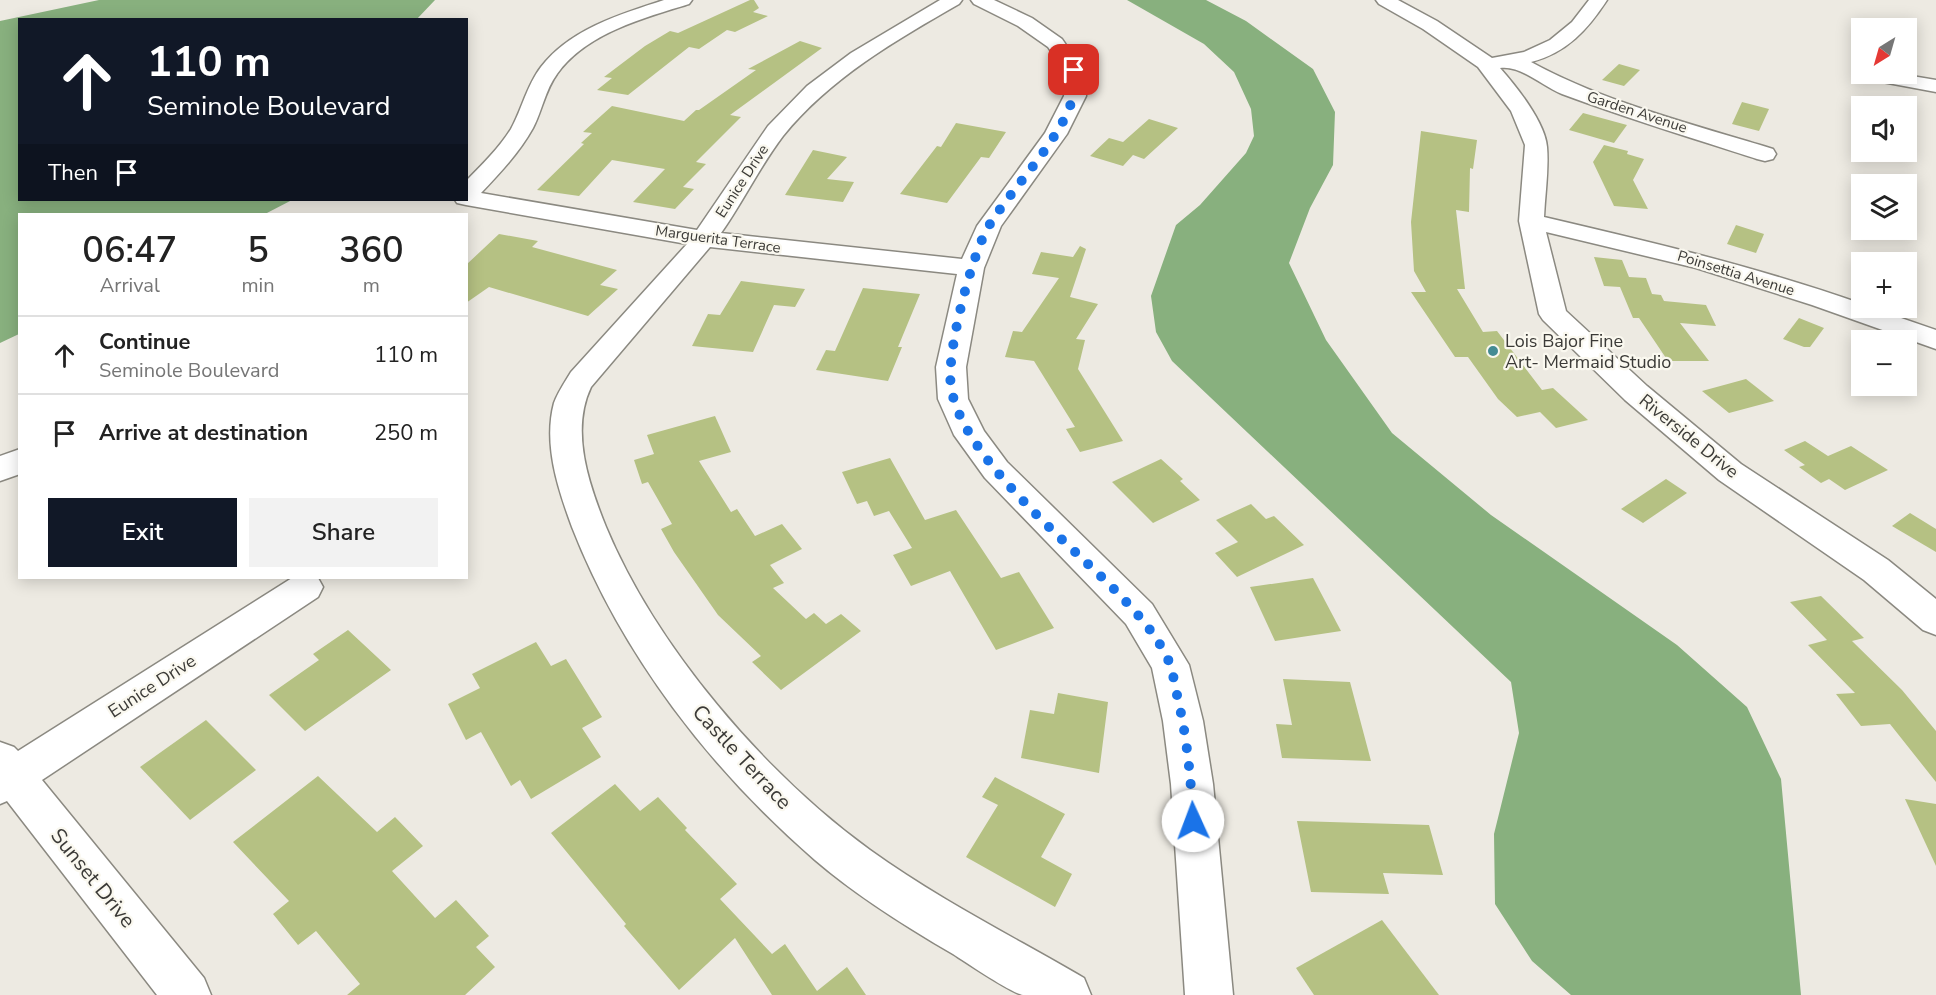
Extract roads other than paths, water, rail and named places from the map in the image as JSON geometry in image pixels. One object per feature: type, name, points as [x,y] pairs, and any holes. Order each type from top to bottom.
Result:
[{"type":"street","points":[[468,194],[521,129],[544,80],[557,62],[578,44],[612,25],[682,0]]},
{"type":"street","name":"Eunice Drive","points":[[569,403],[585,376],[603,353],[704,239],[762,150],[784,122],[806,99],[857,57],[953,0]]},
{"type":"street","points":[[980,0],[1025,21],[1055,43],[1074,70],[1075,96],[1056,134],[989,226],[970,268],[956,337],[951,383],[953,399],[970,435],[996,470],[1139,614],[1170,665],[1183,721],[1192,784],[1209,995]]},
{"type":"street","name":"Riverside Drive","points":[[1385,0],[1430,25],[1485,63],[1513,96],[1532,131],[1536,145],[1531,221],[1554,314],[1636,393],[1730,472],[1876,570],[1936,620]]},
{"type":"street","points":[[1485,63],[1513,60],[1552,49],[1561,43],[1578,13],[1598,0]]},
{"type":"street","name":"Garden Avenue","points":[[1513,60],[1558,85],[1605,103],[1765,154]]},
{"type":"street","points":[[1917,82],[1936,86]]},
{"type":"street","name":"Marguerita Terrace","points":[[468,199],[704,239],[970,268]]},
{"type":"street","points":[[445,213],[461,201]]},
{"type":"street","name":"Poinsettia Avenue","points":[[1531,221],[1704,262],[1822,299],[1936,340]]},
{"type":"street","name":"Castle Terrace","points":[[569,403],[567,430],[575,489],[600,555],[611,579],[661,660],[700,714],[793,812],[853,864],[895,892],[1067,995]]},
{"type":"street","points":[[0,470],[18,461]]},
{"type":"street","name":"Eunice Drive","points":[[4,774],[305,587]]},
{"type":"street","name":"Sunset Drive","points":[[4,774],[187,995]]},
{"type":"place","name":"Lois Bajor Fine Art- Mermaid Studio","points":[[1493,351]]}]
